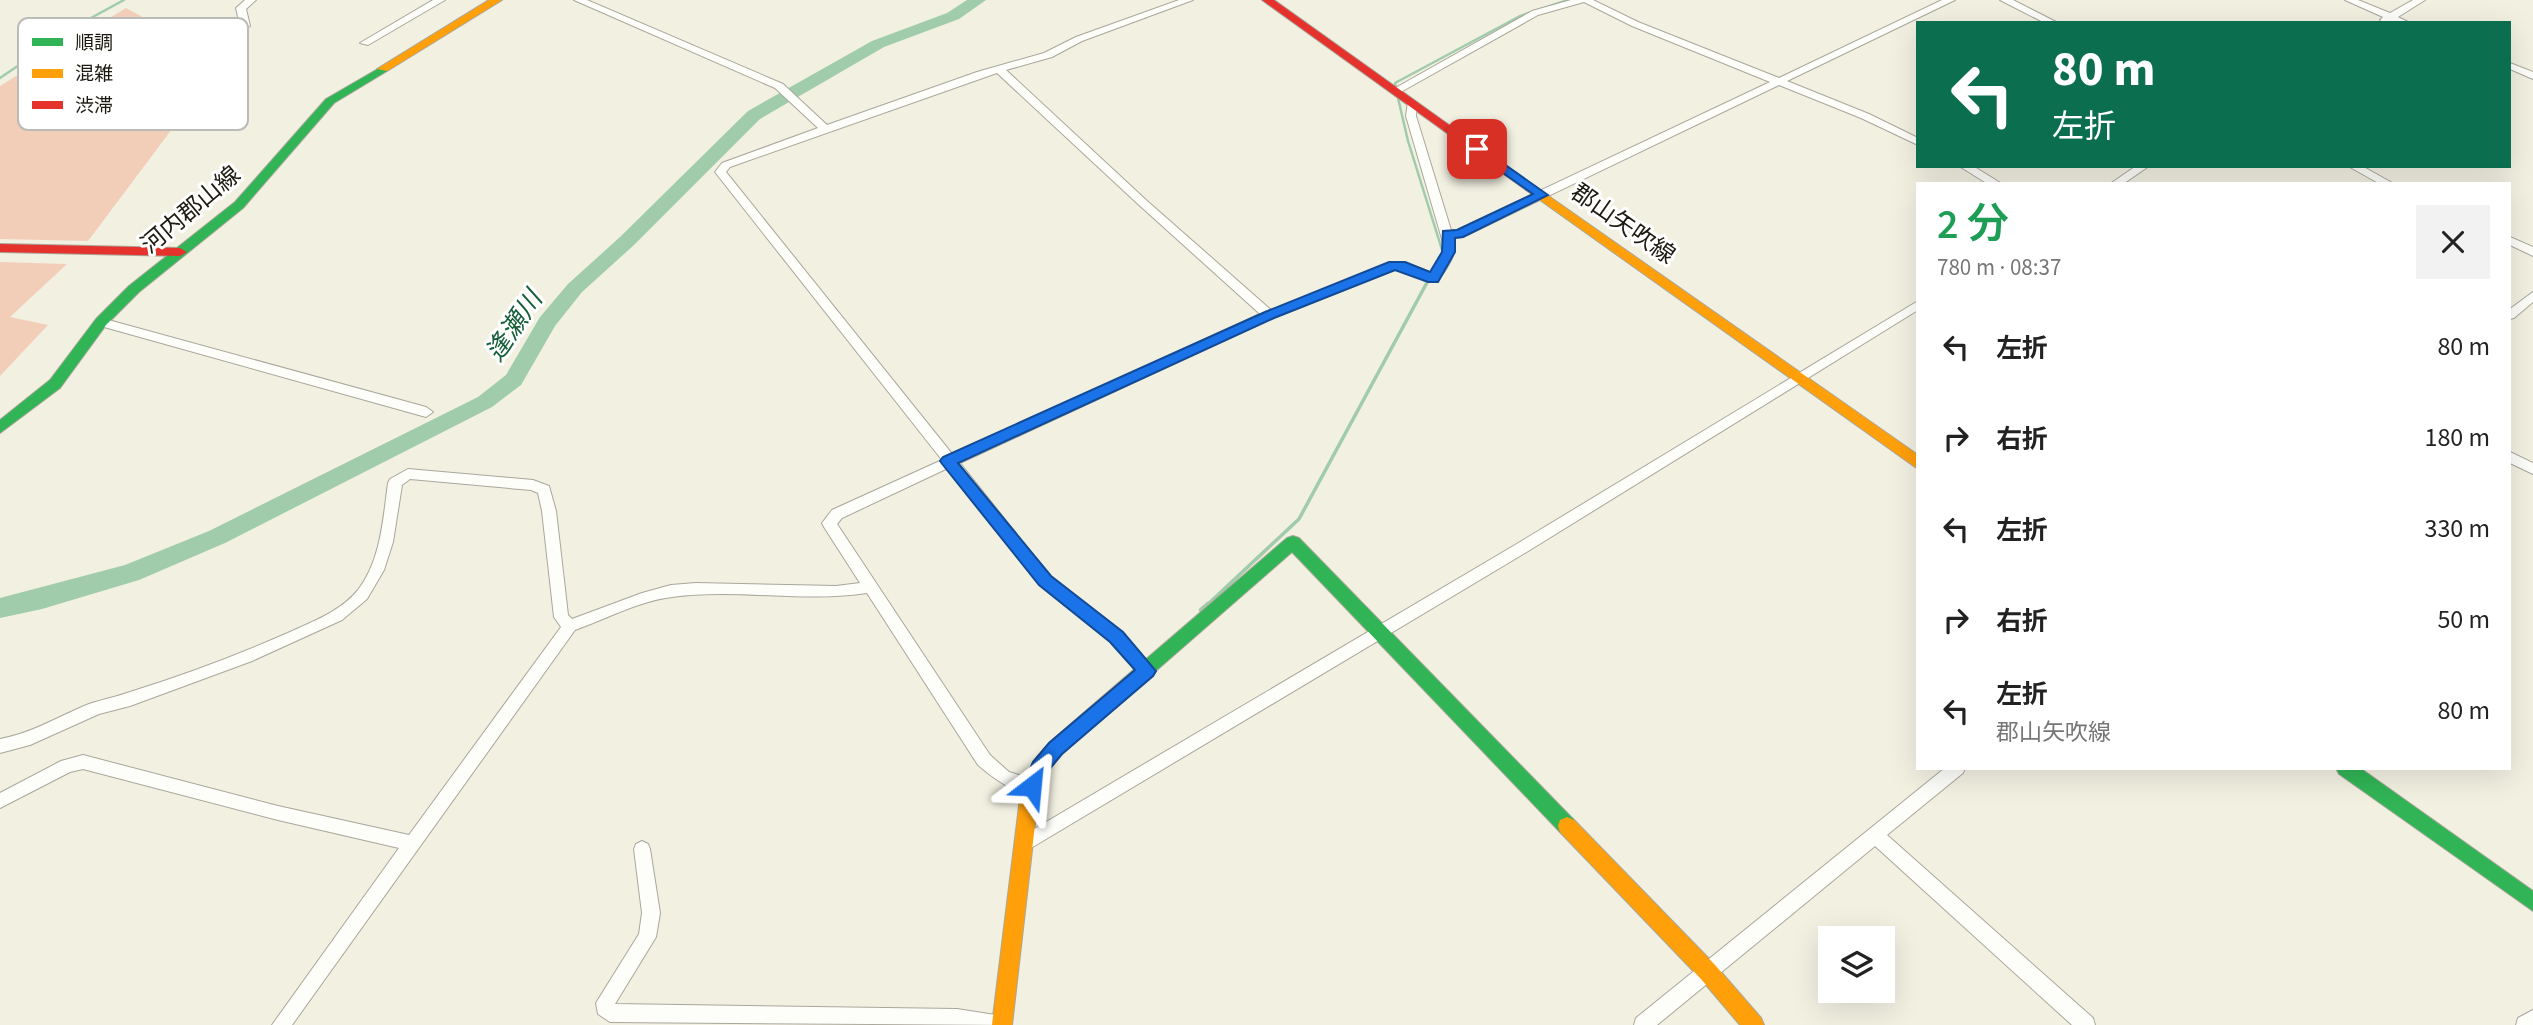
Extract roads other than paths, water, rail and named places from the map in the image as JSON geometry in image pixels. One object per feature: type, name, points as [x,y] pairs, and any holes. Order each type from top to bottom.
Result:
[{"type":"main road","name":"河内郡山線","points":[[0,428],[55,384],[101,322],[134,289],[239,205],[330,102],[497,0]]},
{"type":"main road","name":"郡山矢吹線","points":[[1266,0],[1916,462]]},
{"type":"main road","points":[[0,248],[50,253],[102,249],[180,252]]},
{"type":"main road","points":[[1002,1025],[1032,786],[1039,768],[1056,748],[1293,542],[1708,972],[1754,1025]]},
{"type":"main road","points":[[2348,770],[2533,902]]},
{"type":"street","points":[[243,18],[241,8],[251,0]]},
{"type":"street","points":[[365,44],[440,0]]},
{"type":"street","points":[[579,0],[779,86],[826,130]]},
{"type":"street","points":[[1147,671],[1116,637],[1045,580],[720,172],[726,165],[999,69],[1048,55],[1079,39],[1188,0]]},
{"type":"street","points":[[1395,91],[1535,13],[1584,0],[1635,24],[1865,116],[1916,141]]},
{"type":"street","points":[[1448,234],[1459,234],[1950,0]]},
{"type":"street","points":[[2005,0],[2049,21]]},
{"type":"street","points":[[2350,0],[2400,21]]},
{"type":"street","points":[[2384,21],[2420,0]]},
{"type":"street","points":[[2511,66],[2533,76]]},
{"type":"street","points":[[999,69],[1269,315]]},
{"type":"street","points":[[1032,786],[1010,781],[984,760],[870,587],[829,523],[830,520],[836,514],[948,461],[1269,315],[1394,265],[1405,266],[1433,279],[1449,252],[1448,234],[1411,116],[1412,103]]},
{"type":"street","points":[[1968,168],[1993,182]]},
{"type":"street","points":[[2118,182],[2141,168]]},
{"type":"street","points":[[2357,168],[2385,182]]},
{"type":"street","points":[[2511,242],[2533,253]]},
{"type":"street","points":[[2511,314],[2533,296]]},
{"type":"street","points":[[1025,843],[1520,548],[1916,306]]},
{"type":"street","points":[[101,322],[426,412]]},
{"type":"street","points":[[2511,457],[2533,468]]},
{"type":"street","points":[[0,746],[30,741],[96,708],[250,656],[309,630],[343,611],[357,601],[375,578],[395,483],[408,474],[533,485],[544,490],[561,617],[570,626]]},
{"type":"street","points":[[281,1025],[570,626],[647,597],[671,591],[696,589],[836,592],[870,587]]},
{"type":"street","points":[[0,801],[67,766],[83,762],[278,813],[411,843]]},
{"type":"street","points":[[1643,1025],[1956,770]]},
{"type":"street","points":[[1875,835],[2086,1025]]},
{"type":"street","points":[[642,849],[651,913],[647,937],[604,1003],[604,1008],[610,1013],[957,1018],[1002,1025]]},
{"type":"street","points":[[2525,1025],[2533,1019]]},
{"type":"waterway","points":[[91,18],[124,0]]},
{"type":"waterway","name":"逢瀬川","points":[[0,608],[42,599],[131,573],[217,537],[485,402],[514,380],[547,322],[575,288],[627,241],[754,115],[878,44],[953,16],[978,0]]},
{"type":"waterway","points":[[1396,87],[1395,83],[1520,16],[1568,0]]},
{"type":"waterway","points":[[0,78],[18,66]]},
{"type":"waterway","points":[[1398,98],[1408,141],[1443,253],[1436,268]]},
{"type":"waterway","points":[[1206,606],[1299,519],[1430,277]]},
{"type":"waterway","points":[[1201,610],[1208,604]]}]
